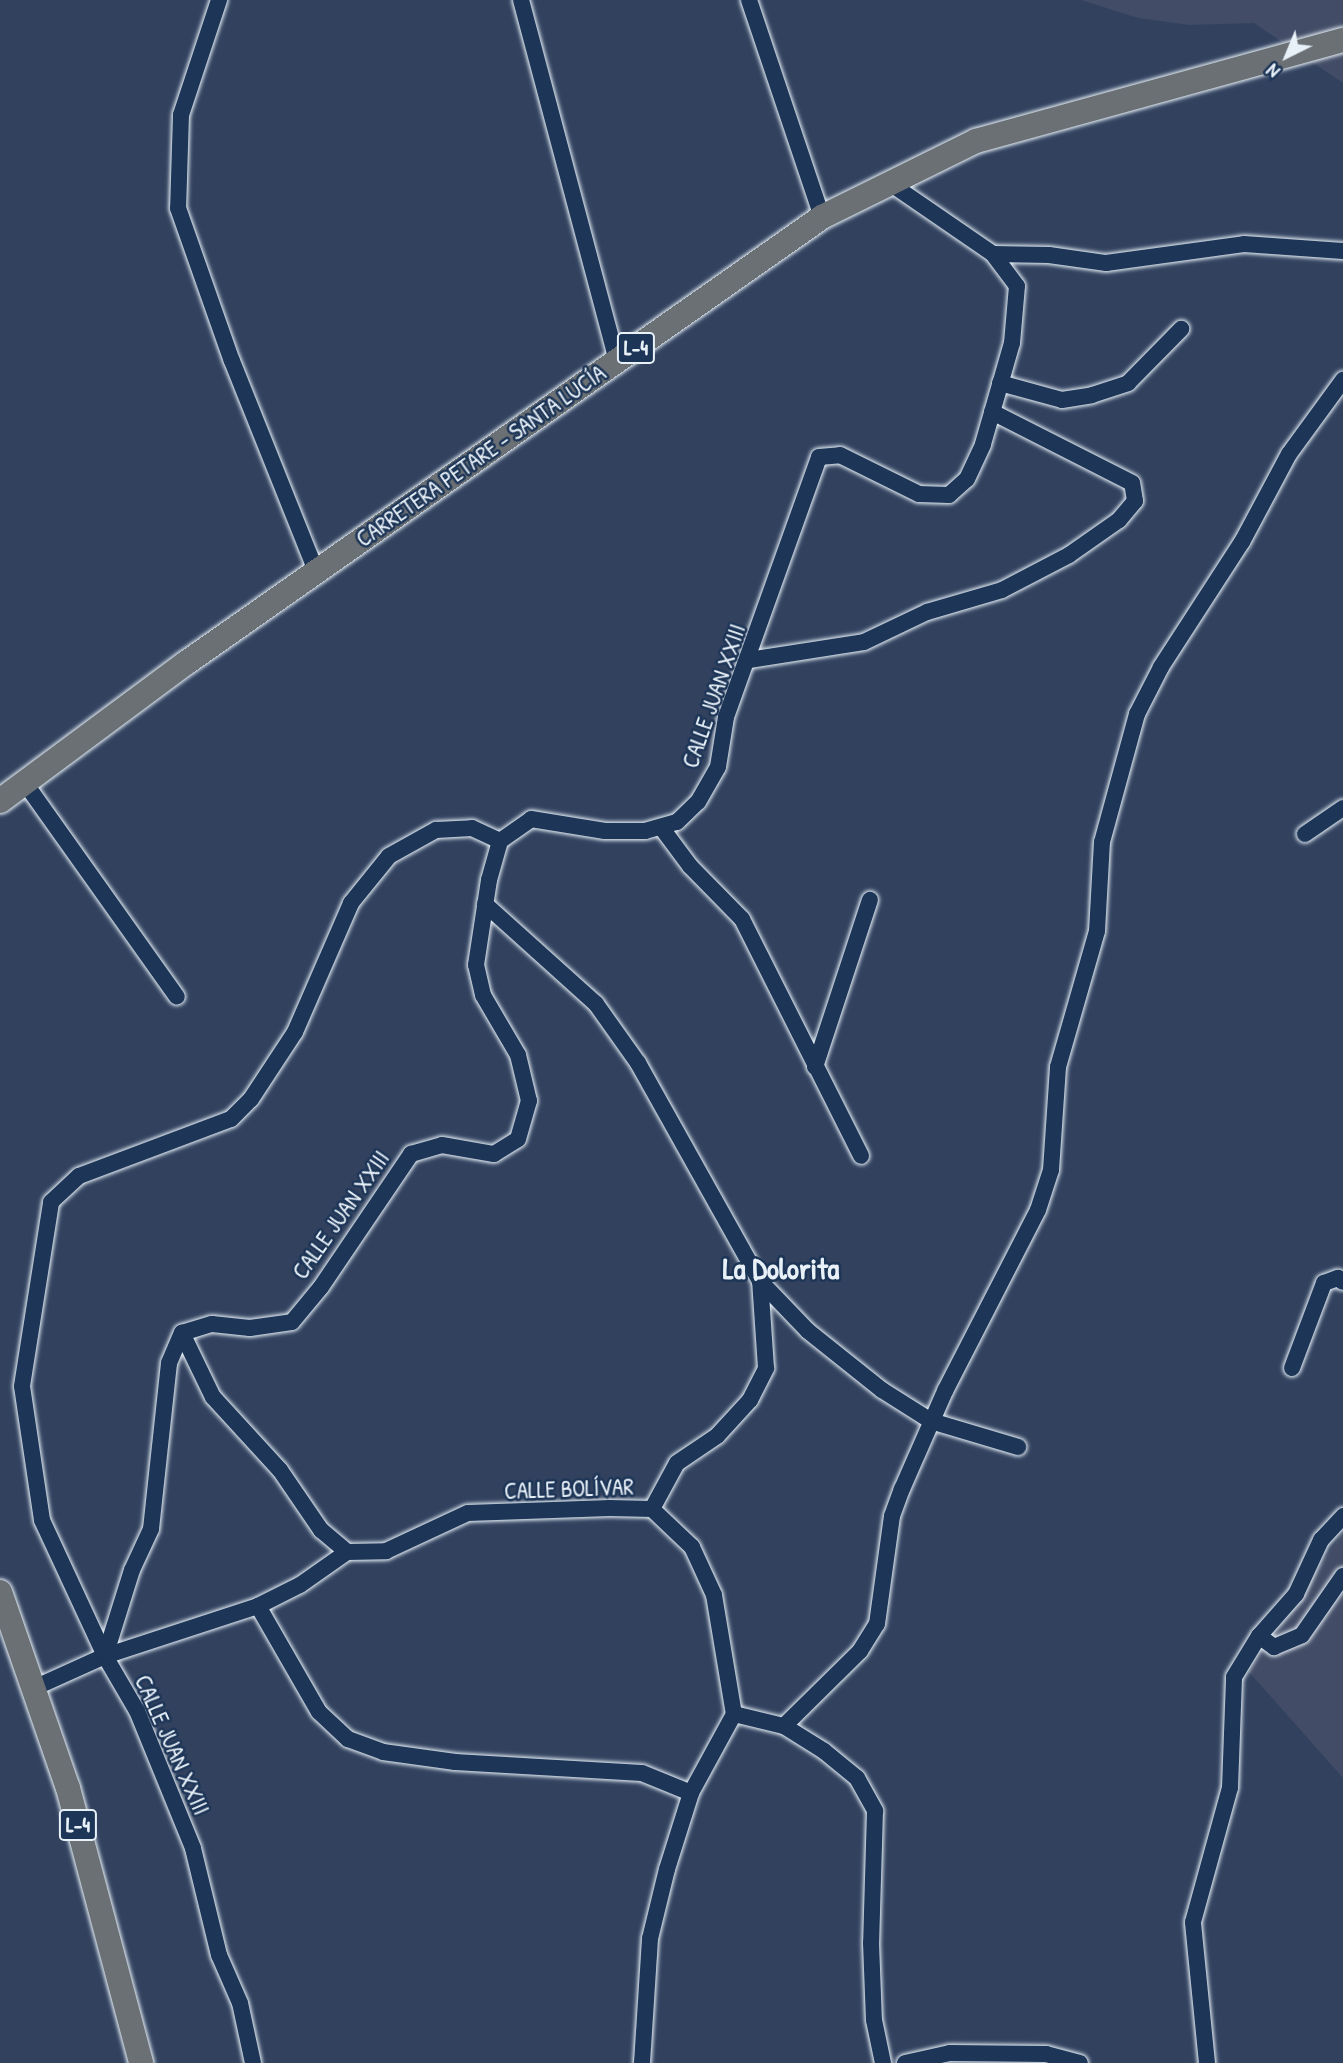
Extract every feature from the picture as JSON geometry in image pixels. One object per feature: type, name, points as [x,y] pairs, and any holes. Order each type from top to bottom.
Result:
[{"type":"main road","name":"CARRETERA PETARE - SANTA LUCÍA","points":[[0,801],[316,571],[822,217],[976,141],[1343,40]]},
{"type":"main road","name":"L-4","points":[[0,1592],[68,1788],[141,2063]]},
{"type":"street","points":[[219,0],[181,115],[178,208],[232,361],[316,571]]},
{"type":"street","points":[[522,0],[617,362]]},
{"type":"street","points":[[749,0],[822,217]]},
{"type":"street","name":"CALLE JUAN XXIII","points":[[182,1333],[212,1324],[250,1328],[292,1322],[321,1287],[411,1154],[442,1145],[494,1154],[518,1139],[529,1101],[518,1055],[483,995],[476,965],[485,904],[500,841],[531,819],[605,831],[661,827],[677,822],[698,802],[718,767],[726,717],[749,660],[819,457],[840,454],[919,494],[949,495],[967,479],[992,412],[1012,343],[1017,286],[993,254],[891,184]]},
{"type":"street","points":[[993,254],[1049,255],[1106,263],[1244,244],[1343,251]]},
{"type":"street","points":[[1000,383],[1062,400],[1092,395],[1128,383],[1181,328]]},
{"type":"street","points":[[784,1726],[860,1651],[877,1625],[892,1516],[931,1421],[1038,1210],[1051,1170],[1058,1067],[1097,931],[1102,842],[1137,714],[1161,667],[1242,542],[1289,454],[1343,380]]},
{"type":"street","points":[[749,660],[864,642],[927,612],[1002,590],[1069,555],[1119,520],[1135,500],[1132,482],[992,412]]},
{"type":"street","points":[[25,783],[177,997]]},
{"type":"street","points":[[1306,834],[1343,808]]},
{"type":"street","points":[[661,827],[690,866],[742,919],[862,1156]]},
{"type":"street","name":"CALLE JUAN XXIII","points":[[253,2063],[240,2003],[219,1955],[193,1848],[137,1711],[105,1656],[42,1520],[22,1386],[51,1202],[79,1176],[232,1119],[251,1099],[295,1032],[345,916],[389,856],[436,830],[472,828],[500,841]]},
{"type":"street","points":[[815,1066],[870,900]]},
{"type":"street","points":[[485,904],[596,1004],[638,1063],[760,1281],[808,1331],[882,1390],[931,1421],[1017,1447]]},
{"type":"street","points":[[1292,1368],[1324,1283],[1338,1278],[1343,1282]]},
{"type":"street","points":[[652,1509],[677,1463],[717,1436],[750,1401],[766,1368],[760,1281]]},
{"type":"street","points":[[105,1656],[132,1570],[150,1529],[169,1363],[182,1333]]},
{"type":"street","points":[[34,1688],[105,1656],[258,1606],[300,1585],[347,1552],[321,1530],[280,1470],[214,1397],[182,1333]]},
{"type":"street","name":"CALLE BOLÍVAR","points":[[347,1552],[386,1550],[468,1513],[652,1509],[692,1547],[715,1595],[734,1714]]},
{"type":"street","points":[[1207,2063],[1193,1922],[1230,1788],[1234,1677],[1259,1636],[1296,1594],[1321,1540],[1343,1516]]},
{"type":"street","points":[[1259,1636],[1274,1647],[1302,1635],[1343,1576]]},
{"type":"street","points":[[258,1606],[319,1712],[348,1739],[383,1752],[455,1762],[642,1773],[691,1793]]},
{"type":"street","points":[[642,2063],[650,1939],[691,1793],[734,1714],[784,1726],[857,1778],[874,1811],[871,1942],[874,2020],[883,2063]]},
{"type":"street","points":[[905,2063],[950,2053],[1046,2054],[1080,2063]]},
{"type":"shaded area","points":[[1081,0],[1343,0],[1343,83],[1254,23],[1189,25],[1138,18]]},
{"type":"shaded area","points":[[1343,1532],[1343,1778],[1249,1672]]},
{"type":"district","name":"La Dolorita","points":[[781,1268]]}]
